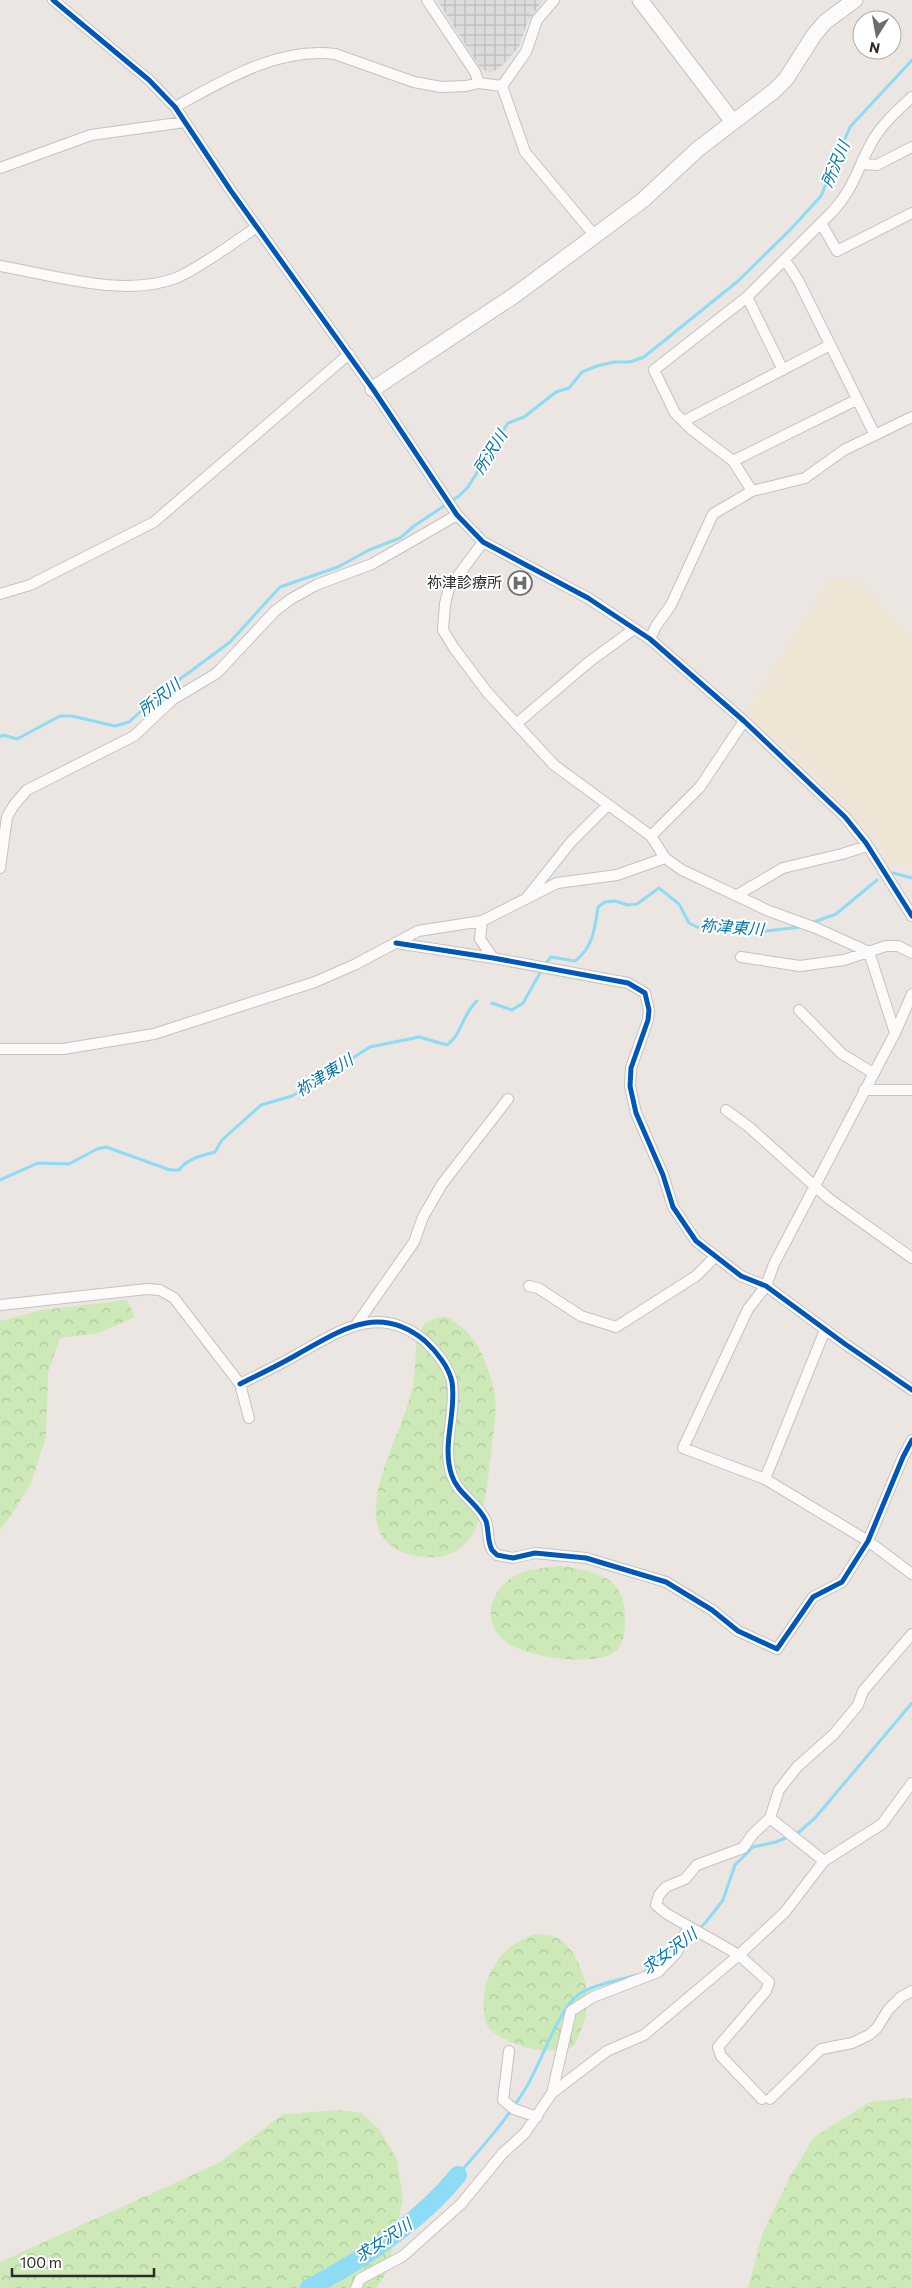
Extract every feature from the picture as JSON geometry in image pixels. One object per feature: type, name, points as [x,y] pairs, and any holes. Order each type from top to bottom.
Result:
[{"type":"street","points":[[53,0],[143,74],[175,106],[257,227],[349,354],[457,516],[483,542],[588,598],[650,639],[744,721],[845,817],[867,846],[912,916]]},
{"type":"street","points":[[428,0],[475,72],[479,83]]},
{"type":"street","points":[[502,86],[526,52],[537,20],[554,0]]},
{"type":"street","points":[[640,0],[733,122]]},
{"type":"street","points":[[373,389],[515,295],[643,200],[698,149],[774,91],[786,78],[814,35],[826,22],[855,0]]},
{"type":"street","points":[[175,106],[242,73],[290,55],[322,52],[335,54],[414,82],[440,86],[466,86],[479,83],[502,86]]},
{"type":"street","points":[[502,86],[525,152],[595,236]]},
{"type":"street","points":[[752,492],[732,461],[691,429],[675,413],[654,370],[747,298],[847,196],[873,139],[887,121],[912,97]]},
{"type":"street","points":[[0,168],[90,135],[186,122]]},
{"type":"street","points":[[862,164],[878,164],[912,147]]},
{"type":"street","points":[[821,223],[837,251],[912,213]]},
{"type":"street","points":[[0,266],[120,287],[150,285],[177,277],[257,227]]},
{"type":"street","points":[[785,260],[798,280],[875,435]]},
{"type":"street","points":[[747,298],[783,370]]},
{"type":"street","points":[[684,421],[830,345]]},
{"type":"street","points":[[0,594],[30,585],[154,522],[349,354]]},
{"type":"street","points":[[732,461],[856,400]]},
{"type":"street","points":[[650,639],[671,604],[712,514],[752,492],[805,478],[844,450],[912,417]]},
{"type":"street","points":[[0,868],[7,817],[14,805],[27,790],[134,736],[172,700],[217,673],[275,611],[290,599],[316,584],[372,564],[457,516]]},
{"type":"street","points":[[483,542],[449,588],[445,604],[443,630],[486,692],[554,765],[651,836],[665,858],[682,870],[769,911],[816,928],[869,952],[895,1033]]},
{"type":"street","points":[[516,724],[589,662],[634,629]]},
{"type":"street","points":[[651,836],[700,787],[744,721]]},
{"type":"street","points":[[528,896],[571,842],[608,805]]},
{"type":"street","points":[[738,896],[783,868],[867,846]]},
{"type":"street","points":[[0,1049],[63,1049],[154,1034],[315,982],[356,964],[418,932],[482,921],[528,896],[557,883],[617,875],[665,858]]},
{"type":"street","points":[[482,921],[480,939],[493,958]]},
{"type":"street","points":[[396,943],[493,958],[628,983],[645,994],[649,1010],[648,1020],[631,1068],[630,1086],[636,1113],[663,1175],[673,1207],[696,1241],[741,1276],[766,1286],[825,1330],[912,1390]]},
{"type":"street","points":[[741,957],[800,966],[844,960],[886,946],[898,946],[912,953]]},
{"type":"street","points":[[912,994],[895,1033],[774,1264],[766,1286],[748,1309],[683,1448],[765,1479],[868,1541],[912,1574]]},
{"type":"street","points":[[799,1010],[842,1054],[873,1073]]},
{"type":"street","points":[[864,1090],[912,1090]]},
{"type":"street","points":[[356,1325],[414,1242],[422,1217],[442,1184],[508,1099]]},
{"type":"street","points":[[726,1110],[749,1127],[815,1188],[912,1258]]},
{"type":"street","points":[[529,1286],[538,1288],[581,1316],[616,1327],[696,1276],[716,1256]]},
{"type":"street","points":[[0,1305],[147,1289],[160,1290],[174,1298],[240,1384],[249,1418]]},
{"type":"street","points":[[240,1384],[345,1328],[375,1321],[402,1326],[417,1335],[441,1359],[452,1381],[454,1404],[448,1436],[452,1476],[462,1493],[486,1521],[489,1544],[497,1555],[513,1558],[535,1553],[586,1558],[666,1582],[712,1610],[738,1631],[777,1649],[813,1597],[842,1582],[868,1541],[902,1457],[912,1440]]},
{"type":"street","points":[[765,1479],[825,1330]]},
{"type":"street","points":[[912,1634],[862,1691],[858,1706],[834,1734],[797,1767],[779,1790],[770,1818],[753,1834],[743,1848],[696,1865],[685,1880],[666,1887],[659,1895],[656,1905],[688,1927],[739,1955],[769,1982],[766,1992],[718,2047],[721,2056],[766,2099],[821,2049],[852,2043],[869,2035],[877,2028],[888,2010],[901,1997],[912,1991]]},
{"type":"street","points":[[552,2093],[607,2051],[644,2035],[739,1955],[785,1912],[824,1861],[882,1824],[912,1783]]},
{"type":"street","points":[[770,1818],[824,1861]]},
{"type":"street","points":[[356,2288],[360,2279],[403,2256],[461,2204],[503,2153],[525,2134],[552,2093],[571,2011],[593,1998],[658,1972],[677,1952],[688,1927]]},
{"type":"street","points":[[509,2051],[503,2100],[514,2109],[537,2117]]},
{"type":"shaded area","points":[[437,0],[543,0],[527,23],[519,47],[500,68],[491,73],[481,69]]},
{"type":"shaded area","points":[[830,578],[861,581],[912,637],[912,865],[886,864],[885,853],[874,832],[860,824],[827,787],[746,712]]},
{"type":"green space","points":[[127,1300],[135,1317],[99,1333],[60,1338],[48,1372],[46,1437],[31,1483],[0,1530],[0,1321],[42,1310]]},
{"type":"green space","points":[[447,1317],[465,1331],[478,1346],[487,1365],[495,1395],[496,1411],[487,1488],[477,1525],[468,1540],[456,1551],[439,1557],[417,1556],[393,1547],[380,1532],[376,1513],[378,1490],[412,1388],[420,1331],[425,1323],[437,1318]]},
{"type":"green space","points":[[561,1566],[598,1575],[616,1586],[624,1608],[625,1631],[616,1651],[593,1659],[577,1660],[544,1656],[515,1647],[498,1635],[493,1626],[491,1608],[493,1599],[505,1583],[524,1572]]},
{"type":"green space","points":[[537,1934],[556,1937],[563,1942],[575,1956],[582,1971],[587,1993],[586,2015],[573,2047],[555,2051],[528,2048],[511,2042],[493,2032],[489,2029],[484,2016],[487,1981],[498,1960],[515,1944]]},
{"type":"green space","points":[[912,2099],[912,2288],[748,2288],[763,2232],[790,2177],[814,2137],[870,2102]]},
{"type":"green space","points":[[340,2110],[362,2113],[379,2129],[397,2159],[403,2199],[387,2272],[376,2288],[0,2288],[0,2262],[219,2163],[283,2114]]},
{"type":"waterway","name":"所沢川","points":[[0,737],[3,735],[17,739],[60,716],[72,716],[115,726],[129,722],[160,694],[230,642],[280,587],[338,567],[369,550],[400,538],[414,526],[459,496],[468,487],[508,423],[524,417],[556,392],[569,388],[582,372],[597,366],[614,362],[630,362],[644,357],[738,281],[790,230],[821,196],[850,127],[912,60]]},
{"type":"waterway","name":"祢津東川","points":[[893,873],[912,878]]},
{"type":"waterway","name":"祢津東川","points":[[814,922],[836,914],[877,880]]},
{"type":"waterway","name":"祢津東川","points":[[547,962],[551,957],[575,961],[581,956],[592,937],[598,907],[605,902],[615,901],[628,905],[637,904],[659,888],[679,904],[689,923],[697,927],[758,932],[800,927]]},
{"type":"waterway","name":"祢津東川","points":[[492,1003],[512,1010],[523,1003],[540,973]]},
{"type":"waterway","name":"祢津東川","points":[[0,1180],[38,1163],[69,1164],[97,1149],[106,1147],[170,1170],[179,1170],[191,1160],[215,1152],[222,1140],[261,1105],[292,1096],[370,1047],[419,1037],[447,1045],[456,1035],[468,1012],[477,1001]]},
{"type":"waterway","name":"求女沢川","points":[[699,1929],[723,1900],[735,1865],[753,1847],[776,1842],[799,1832],[815,1818],[912,1703]]},
{"type":"waterway","name":"求女沢川","points":[[642,1974],[674,1948]]},
{"type":"waterway","name":"求女沢川","points":[[458,2175],[517,2102],[530,2081],[556,2026],[570,2003],[578,1995],[591,1988],[636,1975]]},
{"type":"waterway","name":"求女沢川","points":[[309,2288],[389,2239],[426,2209],[458,2175]]},
{"type":"cycle path","points":[[53,0],[149,80],[175,107],[231,191],[373,389],[457,515],[483,542],[588,598],[650,639],[744,721],[845,817],[866,843],[912,916]]},
{"type":"cycle path","points":[[396,943],[493,958],[628,983],[645,993],[649,1010],[648,1020],[631,1068],[630,1086],[636,1113],[663,1175],[673,1207],[696,1241],[741,1276],[766,1286],[912,1390]]},
{"type":"cycle path","points":[[240,1384],[330,1336],[360,1324],[376,1322],[392,1324],[408,1330],[425,1341],[442,1360],[450,1376],[453,1405],[448,1453],[452,1476],[459,1488],[486,1521],[490,1547],[497,1555],[513,1558],[535,1553],[586,1558],[666,1582],[712,1610],[738,1631],[777,1649],[813,1597],[842,1582],[868,1541],[912,1440]]},
{"type":"place","name":"祢津診療所","points":[[520,583]]}]
